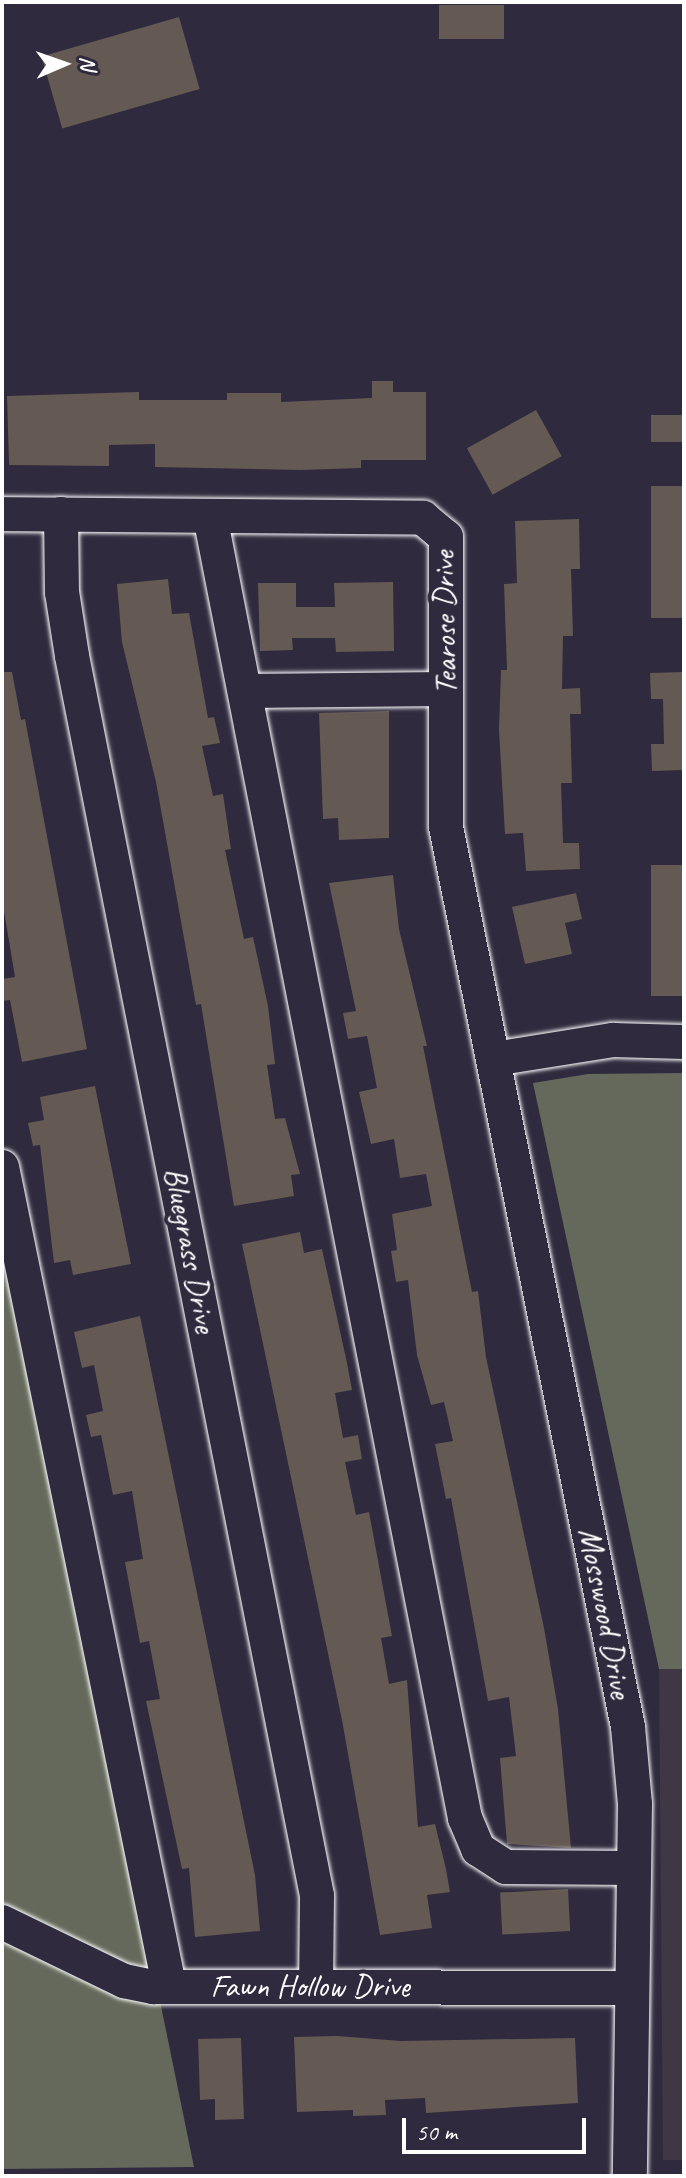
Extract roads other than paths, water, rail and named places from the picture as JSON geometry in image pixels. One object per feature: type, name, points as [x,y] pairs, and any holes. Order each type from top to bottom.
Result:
[{"type":"street","name":"Tearose Drive","points":[[2,514],[432,521],[446,537],[446,827],[494,1059]]},
{"type":"street","name":"Bluegrass Drive","points":[[61,514],[62,592],[72,656],[317,1896],[316,1986]]},
{"type":"street","points":[[210,516],[465,1818],[478,1849],[506,1867],[634,1868]]},
{"type":"street","points":[[245,691],[446,689]]},
{"type":"street","points":[[494,1059],[613,1040],[684,1042]]},
{"type":"street","name":"Mosswood Drive","points":[[494,1059],[628,1727],[634,1868],[630,2176]]},
{"type":"street","points":[[2,1167],[169,1985]]},
{"type":"street","name":"Fawn Hollow Drive","points":[[2,1922],[124,1981],[169,1985],[632,1988]]}]
